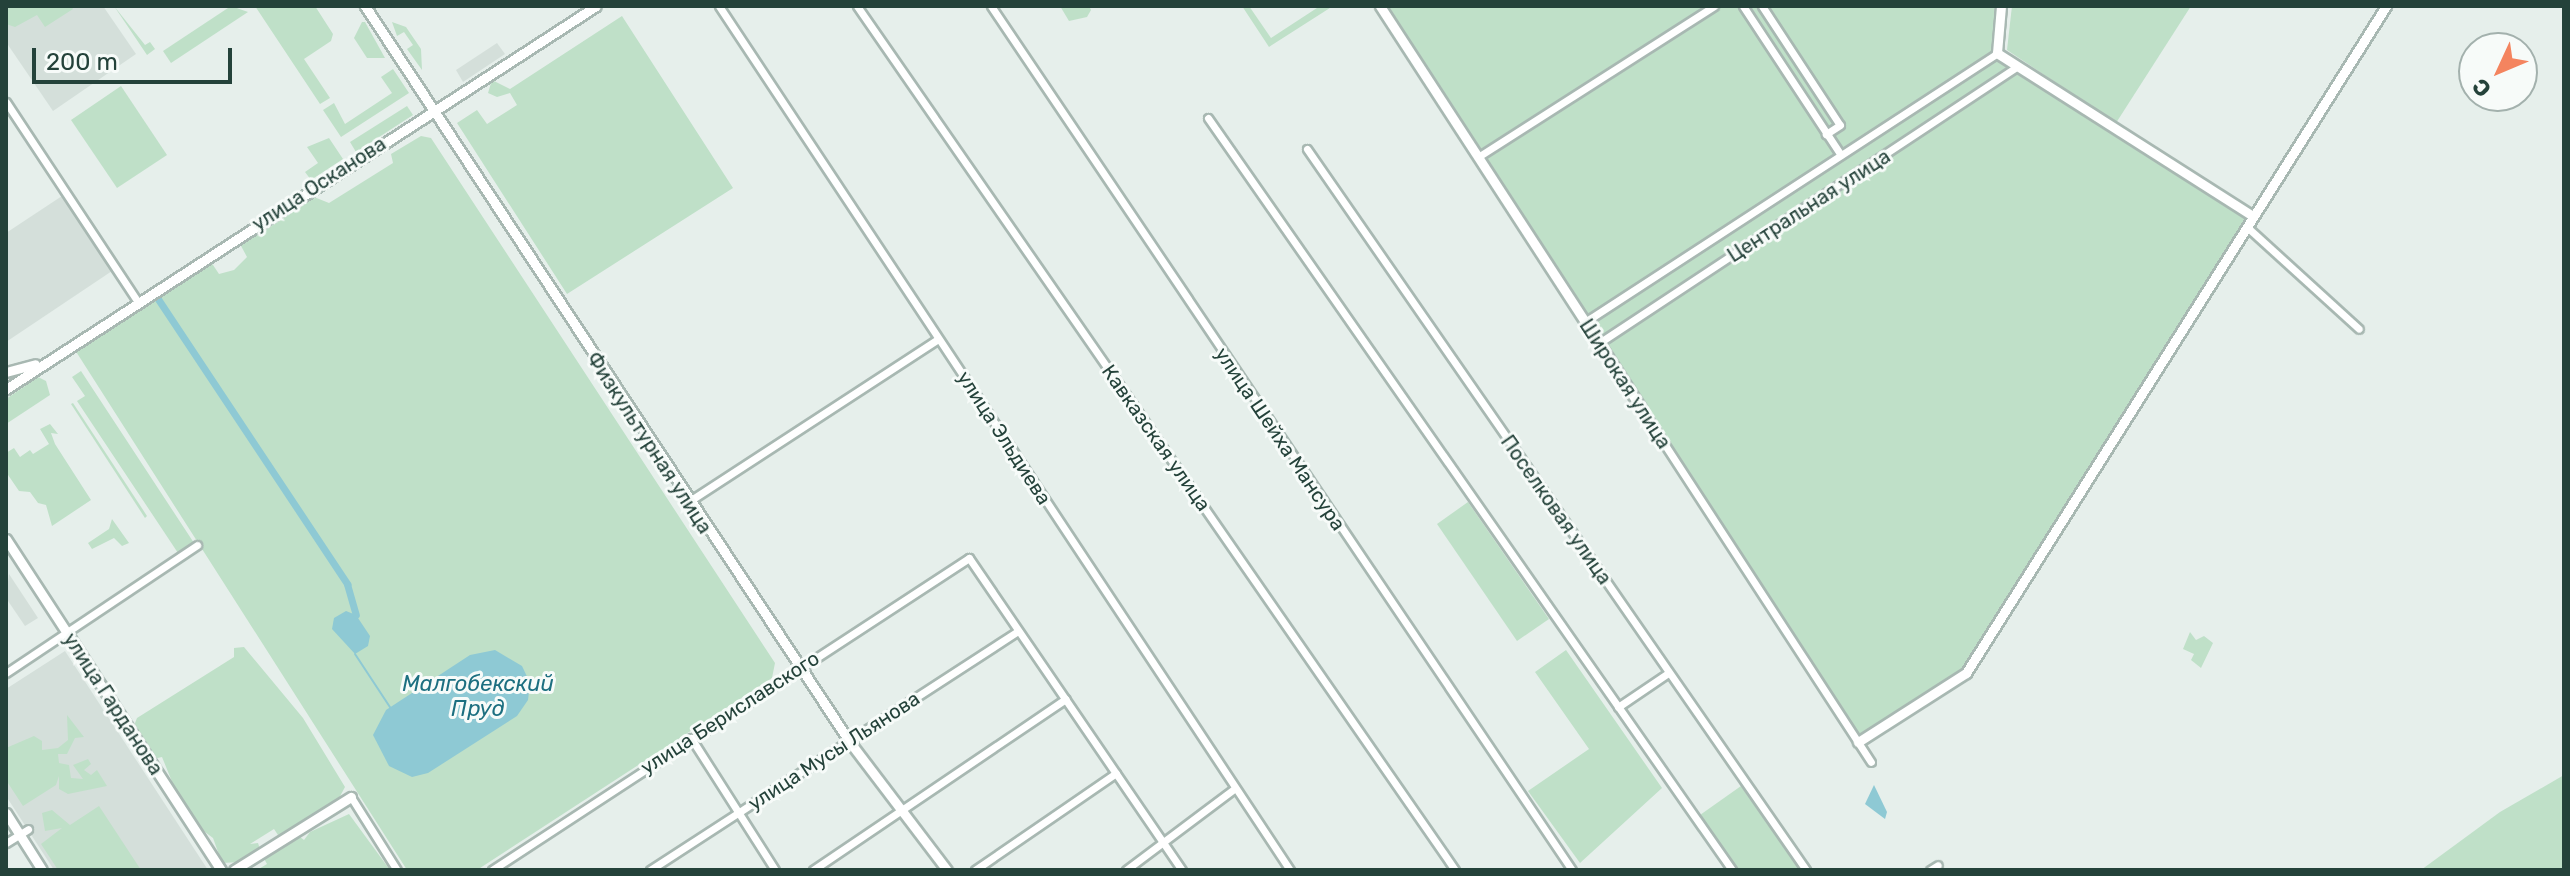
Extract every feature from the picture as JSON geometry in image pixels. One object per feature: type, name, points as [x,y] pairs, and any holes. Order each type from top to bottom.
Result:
[{"type":"street","name":"Физкультурная улица","points":[[365,6],[799,668],[849,741],[947,870]]},
{"type":"street","name":"улица Осканова","points":[[6,389],[137,301],[596,6]]},
{"type":"street","name":"улица Эльдиева","points":[[719,6],[1290,870]]},
{"type":"street","name":"Кавказская улица","points":[[857,6],[1455,870]]},
{"type":"street","name":"улица Шейха Мансура","points":[[991,6],[1572,870]]},
{"type":"street","name":"Широкая улица","points":[[1380,6],[1871,762]]},
{"type":"street","points":[[1478,157],[1714,6]]},
{"type":"street","points":[[1743,6],[1841,155]]},
{"type":"street","points":[[1762,6],[1840,125],[1826,134]]},
{"type":"street","points":[[2001,6],[1997,53],[2253,216]]},
{"type":"street","points":[[1858,742],[1966,673],[2386,6]]},
{"type":"street","name":"Центральная улица","points":[[1585,322],[1997,53]]},
{"type":"street","name":"Центральная улица","points":[[1599,343],[2018,66]]},
{"type":"street","points":[[6,102],[137,301]]},
{"type":"street","points":[[1208,118],[1732,870]]},
{"type":"street","name":"Поселковая улица","points":[[1307,149],[1806,870]]},
{"type":"street","points":[[2247,227],[2359,329]]},
{"type":"street","points":[[688,502],[938,339]]},
{"type":"street","name":"улица Осканова","points":[[6,372],[42,363]]},
{"type":"street","name":"улица Гарданова","points":[[6,539],[221,870]]},
{"type":"street","points":[[6,673],[197,545]]},
{"type":"street","name":"улица Бериславского","points":[[492,870],[969,558],[1018,631]]},
{"type":"street","points":[[1018,631],[1182,870]]},
{"type":"street","name":"улица Мусы Льянова","points":[[650,870],[1018,631]]},
{"type":"street","points":[[1618,707],[1668,673]]},
{"type":"street","points":[[813,870],[1066,699]]},
{"type":"street","points":[[691,738],[775,870]]},
{"type":"street","points":[[975,870],[1116,773]]},
{"type":"street","points":[[1126,870],[1234,789]]},
{"type":"street","points":[[234,870],[351,797],[397,870]]},
{"type":"street","points":[[6,813],[24,832],[42,870]]},
{"type":"street","points":[[6,843],[24,832]]},
{"type":"street","points":[[1930,870],[1938,865]]},
{"type":"shaded area","points":[[6,6],[103,6],[136,54],[53,111],[6,42]]},
{"type":"shaded area","points":[[497,43],[505,54],[463,82],[456,70]]},
{"type":"shaded area","points":[[62,196],[112,271],[6,342],[6,233]]},
{"type":"shaded area","points":[[9,574],[38,618],[25,626],[6,598]]},
{"type":"shaded area","points":[[65,651],[208,870],[54,870],[6,796],[6,689]]},
{"type":"green space","points":[[6,6],[71,6],[73,9],[45,27],[37,15],[15,27],[6,24]]},
{"type":"green space","points":[[114,6],[145,45],[150,42],[155,49],[147,55]]},
{"type":"green space","points":[[231,6],[248,12],[171,63],[163,51]]},
{"type":"green space","points":[[255,6],[315,6],[333,34],[331,41],[304,59],[330,98],[320,104]]},
{"type":"green space","points":[[1060,6],[1089,6],[1091,10],[1087,17],[1069,21]]},
{"type":"green space","points":[[1242,6],[1249,6],[1271,38],[1320,6],[1333,6],[1269,47]]},
{"type":"green space","points":[[1380,6],[2001,6],[1997,53],[2253,216],[1966,673],[1858,742]]},
{"type":"green space","points":[[2012,6],[2191,6],[2116,123],[2007,50]]},
{"type":"green space","points":[[622,16],[733,188],[567,294],[457,123],[477,110],[487,124],[517,105],[510,93],[497,97],[488,93],[492,80],[510,89]]},
{"type":"green space","points":[[362,22],[365,22],[385,58],[367,58],[354,38]]},
{"type":"green space","points":[[392,22],[406,27],[421,49],[422,70],[407,49],[413,45],[404,32],[397,36]]},
{"type":"green space","points":[[393,69],[409,93],[341,137],[323,110],[334,103],[345,124],[392,93],[381,77]]},
{"type":"green space","points":[[121,86],[167,155],[117,188],[71,120]]},
{"type":"green space","points":[[407,106],[413,115],[356,152],[350,142]]},
{"type":"green space","points":[[421,136],[431,138],[775,663],[772,678],[477,870],[407,870],[75,350],[211,262],[219,274],[234,270],[247,257],[240,244],[314,197],[329,203],[393,163],[391,154]]},
{"type":"green space","points":[[329,138],[343,159],[311,180],[305,172],[318,163],[307,147]]},
{"type":"green space","points":[[81,371],[194,543],[178,553],[77,401],[85,396],[72,377]]},
{"type":"green space","points":[[38,377],[46,381],[50,395],[6,424],[6,399]]},
{"type":"green space","points":[[71,404],[147,516],[145,518]]},
{"type":"green space","points":[[50,424],[58,434],[51,433],[55,444],[91,500],[52,526],[46,505],[38,503],[30,492],[19,491],[6,472],[6,453],[14,448],[20,457],[30,450],[33,454],[49,444],[40,429]]},
{"type":"green space","points":[[1468,502],[1549,619],[1517,641],[1437,524]]},
{"type":"green space","points":[[112,519],[129,543],[122,546],[114,538],[92,549],[88,543],[109,529]]},
{"type":"green space","points":[[2190,632],[2196,640],[2204,636],[2213,643],[2201,668],[2191,660],[2194,654],[2183,649]]},
{"type":"green space","points":[[244,647],[303,718],[345,787],[338,800],[280,838],[274,829],[250,844],[258,843],[260,849],[241,862],[222,863],[213,838],[197,826],[179,799],[162,757],[153,759],[133,728],[137,718],[234,657],[234,648]]},
{"type":"green space","points":[[1566,650],[1662,788],[1580,863],[1528,791],[1589,749],[1535,672]]},
{"type":"green space","points":[[67,715],[84,737],[75,738],[67,754],[58,754],[59,763],[69,765],[71,778],[83,779],[73,765],[88,759],[91,764],[84,770],[91,775],[97,770],[107,786],[68,794],[59,789],[59,776],[56,785],[23,806],[6,780],[6,748],[34,736],[42,741],[42,750],[58,748],[68,740]]},
{"type":"green space","points":[[2564,775],[2564,870],[2421,870],[2500,812]]},
{"type":"green space","points":[[1741,786],[1800,870],[1739,870],[1700,815]]},
{"type":"green space","points":[[99,806],[141,870],[58,870],[41,844],[62,828],[45,831],[42,813],[52,810],[70,825]]},
{"type":"green space","points":[[349,814],[390,870],[257,870],[267,864],[262,855],[296,834],[304,840],[310,832]]},
{"type":"water","points":[[346,611],[356,615],[370,636],[368,646],[355,654],[332,629],[334,618]]},
{"type":"water","name":"Малгобекский Пруд","points":[[495,650],[522,666],[530,683],[528,700],[517,716],[428,773],[412,777],[389,766],[373,735],[386,710],[470,655]]},
{"type":"water","points":[[1874,785],[1887,812],[1885,819],[1865,804]]},
{"type":"waterway","points":[[156,296],[347,584],[356,615]]},
{"type":"waterway","points":[[355,654],[390,707]]}]
